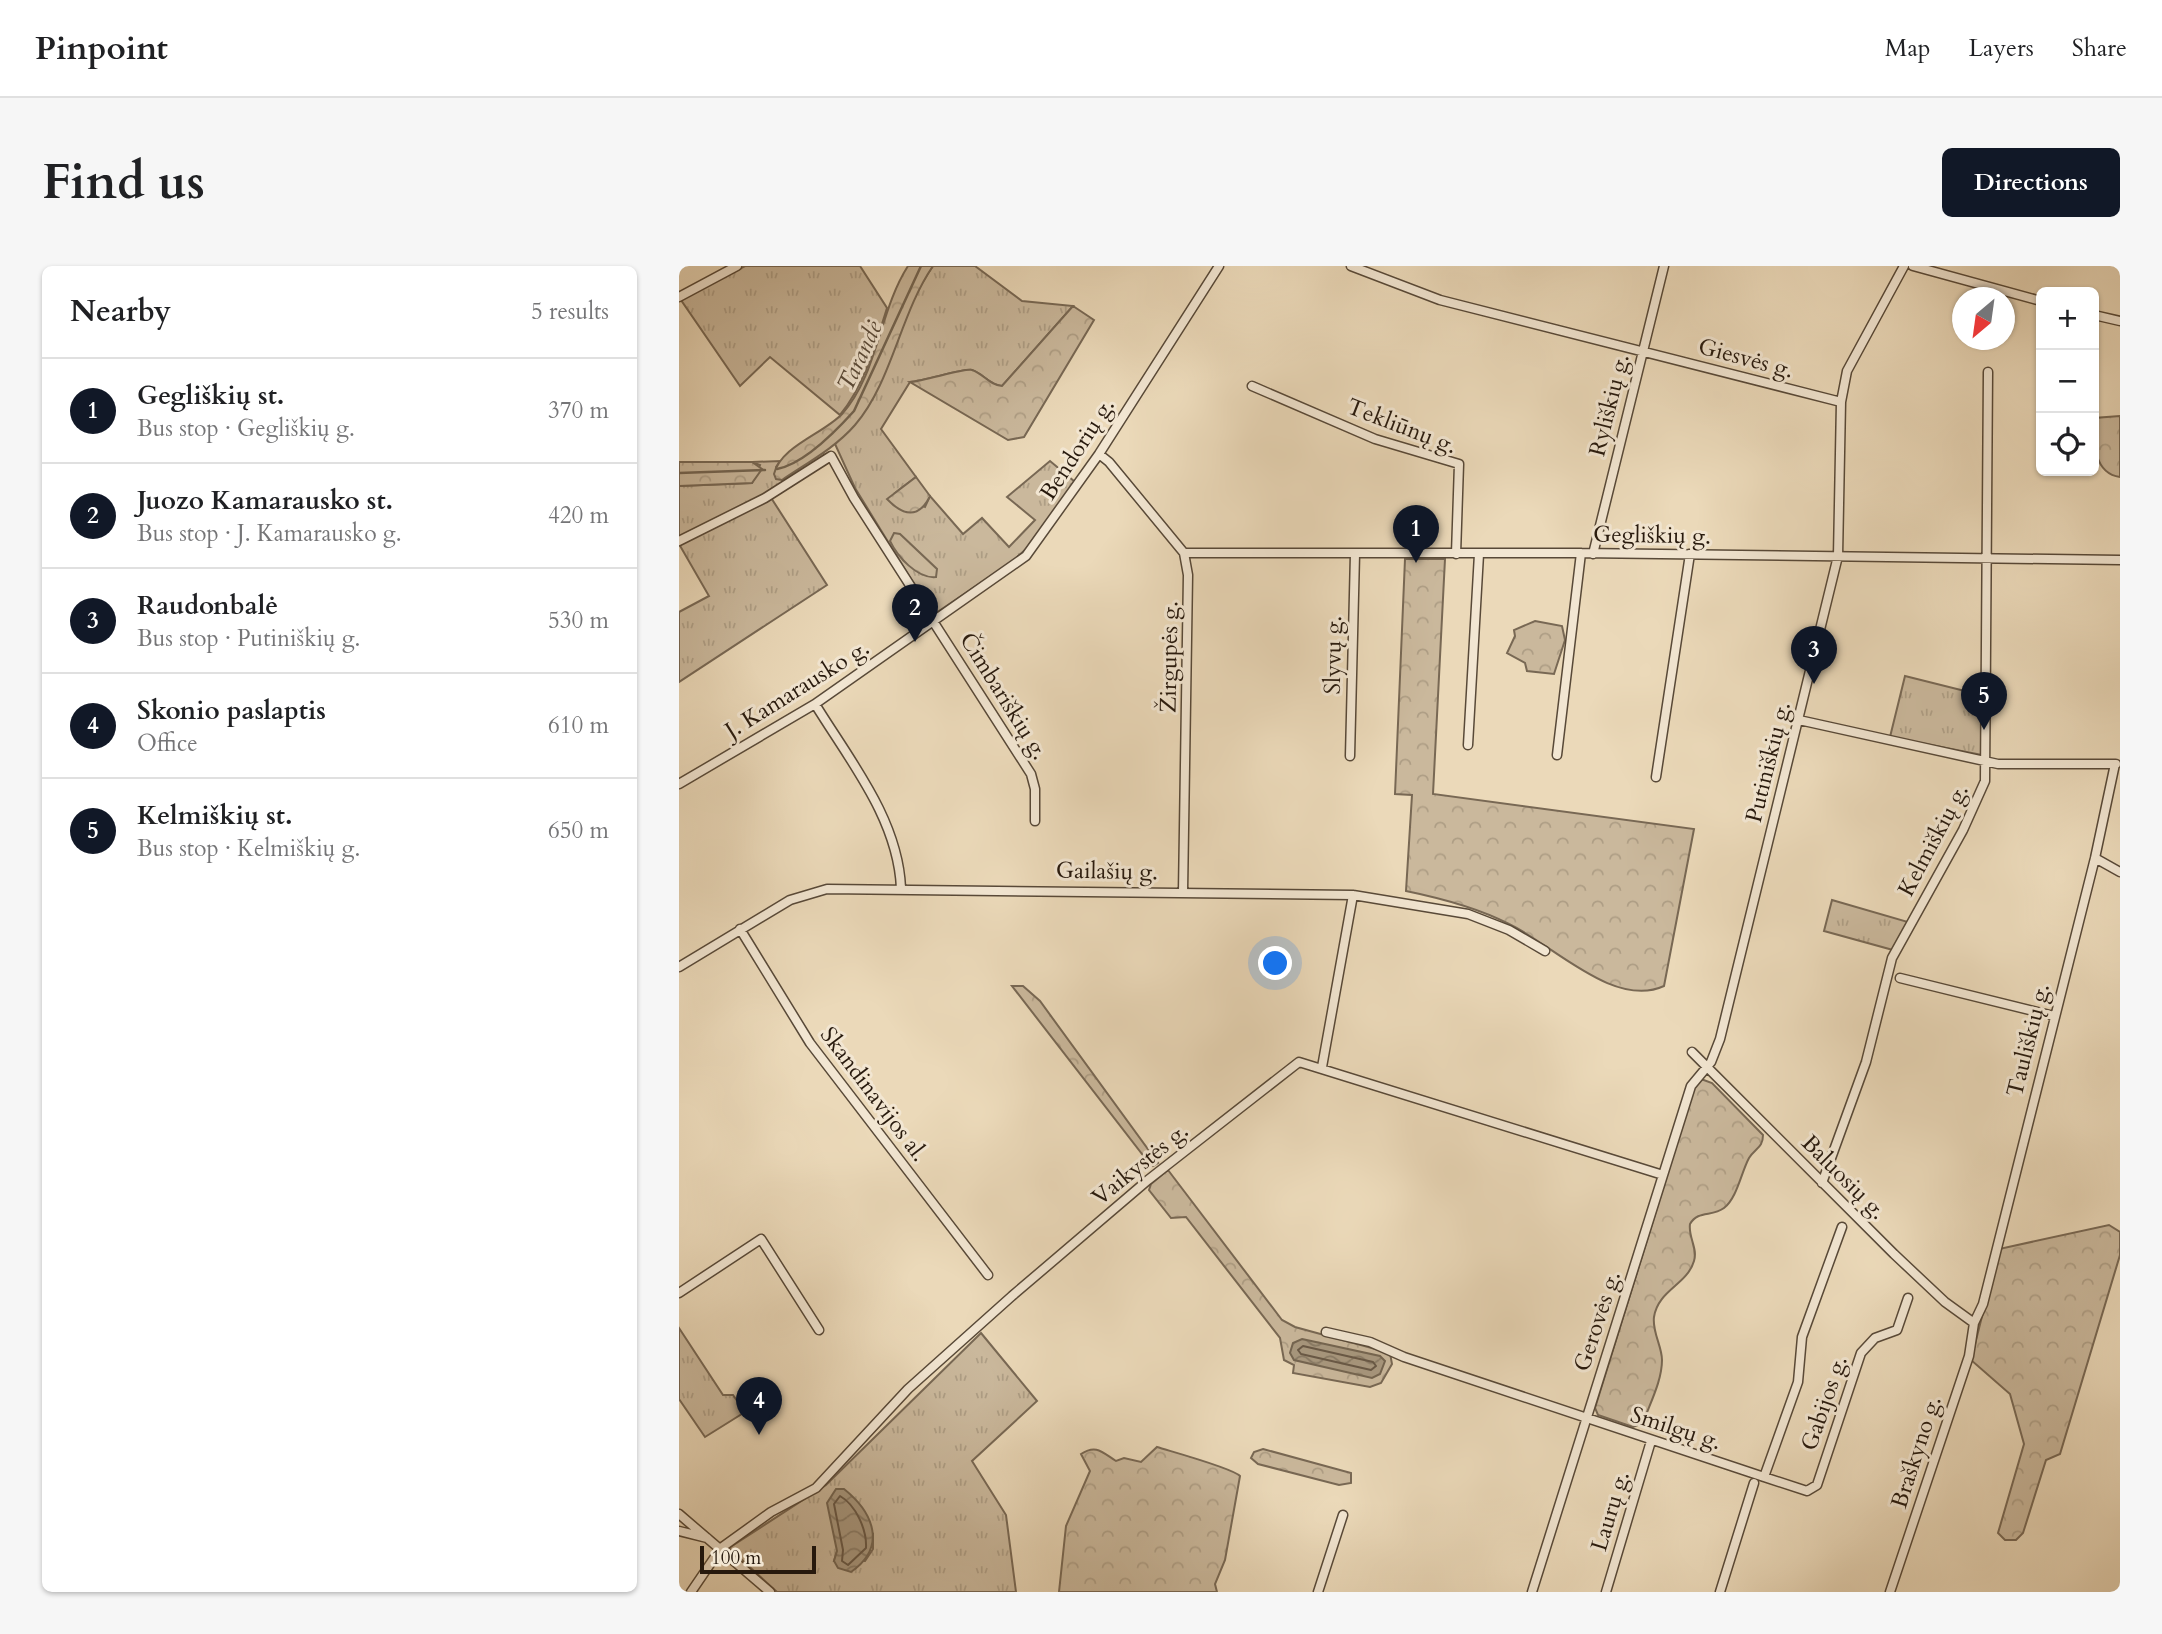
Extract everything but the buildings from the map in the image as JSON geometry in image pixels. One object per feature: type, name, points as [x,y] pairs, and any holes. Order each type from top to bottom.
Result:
[{"type":"street","points":[[679,297],[737,266]]},
{"type":"street","name":"Bendorių g.","points":[[935,623],[946,611],[1025,556],[1099,454],[1219,266]]},
{"type":"street","name":"Giesvės g.","points":[[1351,266],[1440,300],[1841,402]]},
{"type":"street","name":"Ryliškių g.","points":[[1593,554],[1664,266]]},
{"type":"street","name":"Putiniškių g.","points":[[1707,1066],[1720,1039],[1838,556],[1841,402],[1851,361],[1904,266]]},
{"type":"street","points":[[1913,266],[2036,300]]},
{"type":"street","points":[[2099,316],[2120,321]]},
{"type":"street","name":"Kelmiškių g.","points":[[1822,1183],[1866,1062],[1892,958],[1979,799],[1988,762],[1988,372]]},
{"type":"street","name":"Tekliūnų g.","points":[[1252,386],[1375,439],[1459,464],[1456,554]]},
{"type":"street","points":[[1099,454],[1109,462],[1184,553]]},
{"type":"street","name":"Čimbariškių g.","points":[[679,541],[765,498],[831,456],[854,498],[1031,774],[1035,789],[1035,821]]},
{"type":"street","name":"Gegliškių g.","points":[[1184,553],[1690,554],[2120,560]]},
{"type":"street","name":"Žirgupės g.","points":[[1184,553],[1190,601],[1184,892]]},
{"type":"street","name":"Slyvų g.","points":[[1350,756],[1355,554]]},
{"type":"street","points":[[1468,745],[1479,554]]},
{"type":"street","points":[[1557,755],[1581,554]]},
{"type":"street","points":[[1656,777],[1690,554]]},
{"type":"street","name":"J. Kamarausko g.","points":[[679,784],[815,704],[935,623]]},
{"type":"street","points":[[815,704],[893,835],[901,867],[901,888]]},
{"type":"street","points":[[1799,720],[1988,762],[2117,764]]},
{"type":"street","name":"Tauliškių g.","points":[[1974,1323],[1983,1304],[2117,764]]},
{"type":"street","points":[[2095,858],[2120,872]]},
{"type":"street","name":"Gailašių g.","points":[[679,967],[790,900],[809,892],[901,888],[1353,895],[1468,914],[1509,930],[1545,951]]},
{"type":"street","points":[[1322,1068],[1353,895]]},
{"type":"street","name":"Skandinavijos al.","points":[[740,929],[810,1043],[988,1275]]},
{"type":"street","points":[[1900,978],[2054,1016]]},
{"type":"street","name":"Baluosių g.","points":[[1692,1052],[1945,1302],[1974,1323]]},
{"type":"street","name":"Vaikystės g.","points":[[691,1592],[721,1548],[771,1512],[816,1488],[908,1389],[1198,1140],[1292,1065],[1303,1061],[1663,1175]]},
{"type":"street","name":"Gerovės g.","points":[[1532,1592],[1691,1086],[1707,1066]]},
{"type":"street","points":[[1764,1477],[1798,1382],[1803,1337],[1842,1227]]},
{"type":"street","points":[[679,1293],[761,1239],[819,1330]]},
{"type":"street","name":"Gabijos g.","points":[[1764,1477],[1807,1491],[1817,1485],[1861,1353],[1875,1338],[1897,1330],[1908,1298]]},
{"type":"street","name":"Braškyno g.","points":[[1890,1592],[1969,1356],[1974,1323]]},
{"type":"street","name":"Smilgų g.","points":[[1326,1332],[1370,1342],[1404,1357],[1764,1477]]},
{"type":"street","name":"Laurų g.","points":[[1606,1592],[1651,1441]]},
{"type":"street","points":[[1720,1592],[1753,1483]]},
{"type":"street","points":[[679,1514],[770,1592]]},
{"type":"street","points":[[1318,1592],[1342,1515]]},
{"type":"street","points":[[679,1531],[711,1540]]},
{"type":"green space","points":[[745,266],[860,266],[887,308],[863,378],[840,415],[770,357],[740,386],[681,300]]},
{"type":"green space","points":[[908,266],[933,266],[912,305],[868,408],[855,425],[830,448],[782,480],[776,479],[774,474],[785,456],[834,421],[854,398],[871,361],[898,284]]},
{"type":"green space","points":[[933,266],[975,266],[1022,301],[1073,306],[1002,386],[972,370],[910,382],[881,429],[916,477],[895,493],[925,507],[930,496],[963,534],[982,518],[1009,547],[1035,520],[1007,497],[1050,461],[1075,482],[1026,549],[1013,561],[933,615],[855,488],[835,444],[867,403],[919,288]]},
{"type":"green space","points":[[1073,306],[1094,320],[1024,437],[1008,440],[910,382],[972,370],[1002,386]]},
{"type":"green space","points":[[2120,416],[2120,477],[2104,469],[2099,462],[2099,418]]},
{"type":"green space","points":[[823,452],[824,455],[768,493],[827,585],[679,682],[679,612],[709,596],[679,544],[679,486],[752,483],[760,465],[752,462],[780,461],[776,467],[782,480]]},
{"type":"green space","points":[[679,462],[752,462],[762,469],[752,483],[679,486]]},
{"type":"green space","points":[[916,477],[930,496],[921,509],[905,512],[887,499]]},
{"type":"green space","points":[[894,533],[900,534],[937,569],[936,577],[922,574],[903,560],[890,541]]},
{"type":"green space","points":[[1405,559],[1445,559],[1433,794],[1694,829],[1664,986],[1645,991],[1625,989],[1604,982],[1497,918],[1459,904],[1406,891],[1412,795],[1395,794]]},
{"type":"green space","points":[[1535,621],[1562,626],[1565,640],[1554,674],[1527,671],[1525,663],[1507,653],[1515,636],[1514,630]]},
{"type":"green space","points":[[1905,676],[1985,696],[1982,755],[1890,737]]},
{"type":"green space","points":[[1832,900],[1908,922],[1893,950],[1824,931]]},
{"type":"green space","points":[[1012,986],[1023,986],[1040,1001],[1158,1163],[1153,1166],[1149,1163]]},
{"type":"green space","points":[[1701,1079],[1712,1083],[1763,1135],[1763,1139],[1749,1158],[1736,1192],[1728,1204],[1719,1211],[1697,1217],[1690,1224],[1694,1261],[1685,1276],[1661,1300],[1657,1308],[1654,1323],[1662,1355],[1660,1376],[1643,1423],[1633,1427],[1598,1415],[1595,1408],[1695,1085]]},
{"type":"green space","points":[[1168,1170],[1282,1320],[1295,1327],[1390,1353],[1392,1364],[1381,1383],[1370,1387],[1293,1373],[1294,1365],[1284,1360],[1280,1338],[1186,1217],[1171,1218],[1149,1190],[1151,1184]]},
{"type":"green space","points":[[2109,1225],[2120,1232],[2120,1255],[2060,1454],[2046,1460],[2023,1533],[2016,1540],[2005,1540],[1998,1533],[2024,1444],[2010,1394],[1971,1360],[1999,1249]]},
{"type":"green space","points":[[679,1328],[723,1395],[733,1395],[745,1412],[705,1437],[679,1399]]},
{"type":"green space","points":[[981,1333],[1037,1401],[972,1461],[1006,1515],[1016,1592],[777,1592],[729,1548],[826,1485]],"holes":[[[873,1534],[873,1549],[865,1561],[834,1561],[837,1551]]]},
{"type":"green space","points":[[1157,1447],[1240,1476],[1225,1560],[1215,1584],[1217,1592],[1059,1592],[1066,1526],[1090,1471],[1081,1454],[1095,1449],[1116,1461],[1124,1458],[1141,1462]]},
{"type":"green space","points":[[1263,1449],[1351,1473],[1351,1483],[1339,1485],[1258,1464],[1251,1458],[1254,1452]]},
{"type":"water","points":[[1302,1339],[1380,1356],[1385,1361],[1380,1374],[1372,1378],[1294,1360],[1290,1353],[1293,1343]]},
{"type":"water","points":[[836,1489],[844,1489],[854,1498],[869,1519],[872,1530],[873,1541],[869,1552],[851,1572],[838,1568],[834,1561],[837,1551],[827,1503]]},
{"type":"waterway","name":"Tarandė","points":[[777,469],[808,454],[854,411],[921,266]]},
{"type":"waterway","name":"Tarandė","points":[[679,473],[765,470]]},
{"type":"place","name":"Gegliškių st.","points":[[1416,563]]},
{"type":"place","name":"Juozo Kamarausko st.","points":[[915,642]]},
{"type":"place","name":"Raudonbalė","points":[[1814,684]]},
{"type":"place","name":"Kelmiškių st.","points":[[1984,730]]},
{"type":"place","name":"Skonio paslaptis","points":[[759,1435]]}]
